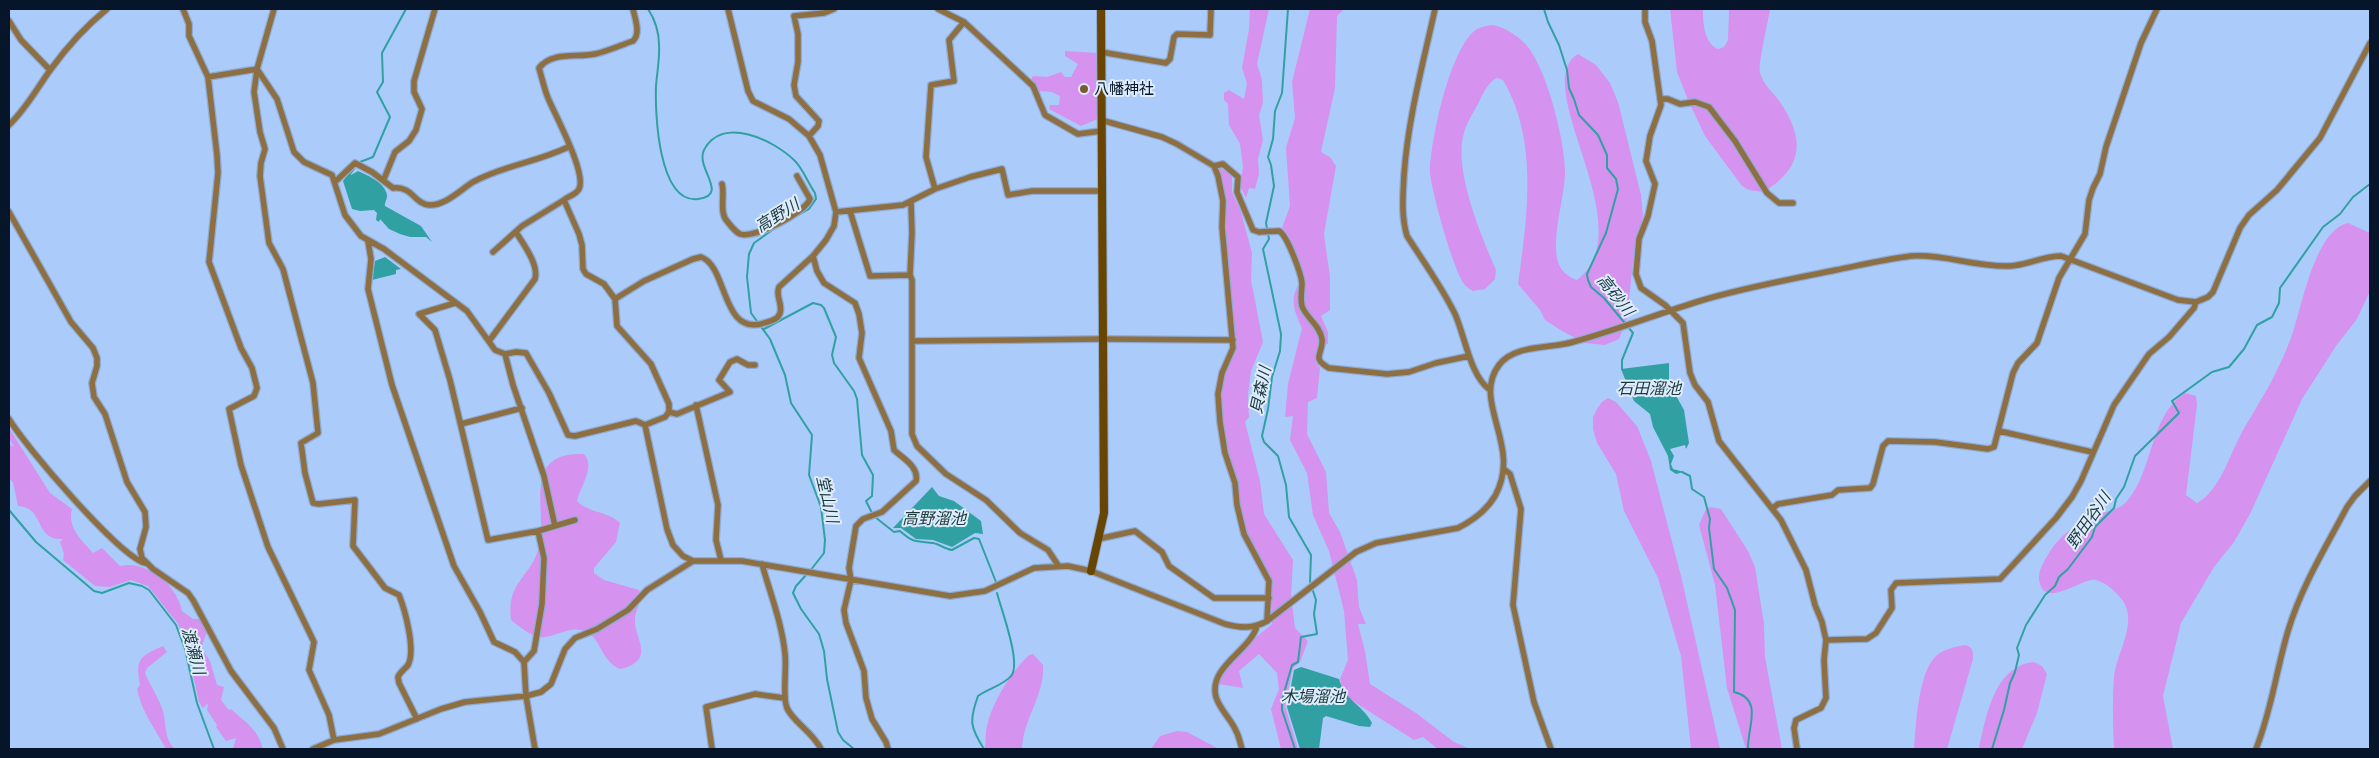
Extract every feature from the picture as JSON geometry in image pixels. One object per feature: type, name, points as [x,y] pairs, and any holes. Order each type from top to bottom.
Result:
[{"type":"street","points":[[9,125],[28,105],[50,70],[76,38],[107,9]]},
{"type":"street","points":[[183,9],[189,24],[189,36],[208,78],[218,173],[209,262],[238,339],[252,368],[257,388],[254,396],[229,409],[230,418],[246,480],[268,547],[314,642],[309,670],[329,715],[334,740]]},
{"type":"street","points":[[274,9],[257,69],[254,99],[266,149],[260,168],[268,243],[283,269],[313,383],[318,433],[301,444],[311,497],[313,503],[319,504],[355,500],[353,546],[385,588],[399,595],[402,600],[408,628],[410,659],[408,665],[398,677],[399,683],[417,719]]},
{"type":"street","points":[[384,179],[395,152],[409,141],[416,130],[422,109],[414,92],[414,81],[435,9]]},
{"type":"street","points":[[492,252],[516,232],[576,194],[580,188],[580,177],[570,146],[548,97],[539,68],[544,62],[552,58],[594,54],[634,42],[637,38],[638,30],[633,9]]},
{"type":"street","points":[[615,299],[644,280],[701,257],[712,265],[733,311],[745,322],[756,326],[762,324],[775,319],[779,315],[779,287],[813,256],[829,236],[834,226],[836,212],[820,154],[809,136],[789,119],[753,101],[748,91],[728,9]]},
{"type":"street","points":[[809,136],[818,126],[819,121],[796,96],[794,85],[798,62],[798,34],[794,16],[824,13],[834,9]]},
{"type":"street","points":[[938,9],[964,22],[1032,86],[1044,115],[1078,134],[1101,131]]},
{"type":"street","points":[[1091,571],[1104,513],[1101,9]]},
{"type":"street","points":[[1101,52],[1166,63],[1170,59],[1174,37],[1177,34],[1210,34],[1211,9]]},
{"type":"street","points":[[1436,9],[1418,80],[1407,137],[1402,205],[1403,224],[1406,236],[1455,314],[1469,356],[1483,384],[1490,390]]},
{"type":"street","points":[[1645,9],[1645,22],[1652,41],[1661,108],[1651,129],[1646,161],[1655,184],[1648,216],[1638,239],[1637,280],[1646,293],[1672,311],[1683,323],[1690,373],[1695,385],[1708,402],[1719,442],[1782,520],[1806,570],[1826,640],[1824,660],[1826,702],[1821,708],[1796,720],[1794,728],[1797,749]]},
{"type":"street","points":[[1773,508],[1778,504],[1832,495],[1838,490],[1870,488],[1873,484],[1883,446],[1888,441],[1935,442],[1992,449],[1999,431],[2013,373],[2018,363],[2036,343],[2059,278],[2085,234],[2091,194],[2100,174],[2106,147],[2141,43],[2156,9]]},
{"type":"street","points":[[9,21],[21,40],[50,70]]},
{"type":"street","points":[[935,189],[926,157],[931,84],[954,81],[950,40],[964,22]]},
{"type":"street","points":[[645,425],[667,529],[673,545],[683,556],[693,561],[721,560],[762,564],[938,595],[961,595],[995,587],[1034,568],[1058,565],[1091,571],[1225,624],[1239,627],[1257,626],[1267,621],[1356,552],[1376,543],[1449,531],[1469,523],[1478,516],[1492,501],[1502,480],[1504,469],[1502,443],[1490,390],[1497,368],[1514,353],[1574,342],[1762,284],[1905,257],[1932,255],[2008,266],[2049,256],[2070,258],[2178,300],[2196,302],[2208,297],[2213,292],[2234,240],[2249,215],[2277,190],[2320,138],[2370,43]]},
{"type":"street","points":[[208,78],[257,69]]},
{"type":"street","points":[[257,69],[277,98],[294,152],[304,162],[332,175],[336,181],[346,215],[361,236],[384,249],[467,311],[495,350],[505,354],[526,353],[568,435],[576,436],[636,421],[645,425],[665,417],[669,412],[669,404],[651,364],[617,326],[615,299],[604,284],[586,274],[583,269],[582,245],[579,234],[564,200]]},
{"type":"street","points":[[1660,99],[1668,99],[1680,104],[1695,102],[1709,108],[1735,141],[1767,193],[1780,203],[1793,203]]},
{"type":"street","points":[[1101,120],[1162,137],[1178,144],[1214,166],[1224,164],[1238,177],[1236,192],[1245,209],[1251,227],[1256,232],[1279,231],[1286,237],[1301,277],[1302,306],[1320,333],[1322,345],[1318,355],[1319,361],[1323,365],[1329,368],[1387,374],[1409,372],[1436,363],[1469,356]]},
{"type":"street","points":[[336,181],[355,163],[384,179],[393,188],[401,187],[428,205],[439,204],[474,182],[522,162],[550,156],[570,146]]},
{"type":"street","points":[[1214,166],[1223,201],[1222,227],[1233,340],[1233,348],[1222,373],[1218,394],[1220,422],[1226,453],[1235,483],[1237,505],[1244,534],[1269,581],[1267,621]]},
{"type":"street","points":[[836,212],[903,205],[935,189],[1002,169],[1008,195],[1032,191],[1102,191]]},
{"type":"street","points":[[722,184],[724,191],[723,214],[736,231],[745,235],[760,232],[802,211],[810,199],[797,176]]},
{"type":"street","points":[[911,202],[912,434],[917,446],[946,474],[986,500],[1020,533],[1048,550],[1058,565]]},
{"type":"street","points":[[850,211],[870,276],[910,275]]},
{"type":"street","points":[[9,212],[71,322],[94,348],[97,366],[92,383],[94,397],[108,421],[114,448],[127,482],[145,512],[146,527],[140,549],[145,563]]},
{"type":"street","points":[[489,341],[535,279],[536,273],[516,232]]},
{"type":"street","points":[[368,241],[371,259],[368,289],[392,385],[454,566],[480,612],[494,642],[515,652],[524,662],[526,696],[535,749]]},
{"type":"street","points":[[813,256],[817,271],[824,283],[854,304],[859,314],[862,333],[859,358],[891,431],[894,450],[914,467],[917,474],[916,480],[882,512],[863,519],[856,526],[849,568],[851,580],[847,590],[844,616],[864,671],[866,698],[872,719],[888,749]]},
{"type":"street","points":[[1826,640],[1867,639],[1876,633],[1892,608],[1892,590],[1896,584],[2000,579],[2056,518],[2072,497],[2081,482],[2092,452],[2114,405],[2144,360],[2170,338],[2194,308],[2196,302]]},
{"type":"street","points":[[455,303],[419,314],[435,330],[461,424],[488,540],[538,530],[574,520]]},
{"type":"street","points":[[913,341],[1233,340]]},
{"type":"street","points":[[505,354],[513,385],[544,476],[555,526]]},
{"type":"street","points":[[669,412],[677,414],[730,392],[719,380],[730,362],[737,359],[748,365],[755,365]]},
{"type":"street","points":[[696,405],[718,505],[716,540],[721,560]]},
{"type":"street","points":[[461,424],[522,408]]},
{"type":"street","points":[[9,419],[59,483],[124,549],[137,560],[145,563],[179,586],[193,600],[231,670],[274,728],[283,749]]},
{"type":"street","points":[[1999,431],[2092,452]]},
{"type":"street","points":[[1504,469],[1510,474],[1521,509],[1513,605],[1534,702],[1551,749]]},
{"type":"street","points":[[2256,749],[2268,720],[2288,632],[2297,605],[2347,507],[2354,496],[2370,481]]},
{"type":"street","points":[[524,662],[534,651],[542,604],[544,558],[538,530]]},
{"type":"street","points":[[1098,539],[1135,531],[1162,552],[1169,566],[1214,598],[1269,598]]},
{"type":"street","points":[[313,749],[334,740],[379,734],[441,709],[465,702],[526,696],[541,692],[551,684],[565,649],[575,638],[597,629],[628,610],[647,590],[693,561]]},
{"type":"street","points":[[762,564],[783,640],[787,679],[784,698],[787,708],[811,732],[821,749]]},
{"type":"street","points":[[1242,749],[1236,730],[1220,707],[1216,685],[1221,673],[1253,634],[1257,626]]},
{"type":"street","points":[[712,749],[706,707],[755,694],[784,698]]},
{"type":"shaded area","points":[[1250,9],[1269,9],[1257,64],[1262,80],[1263,103],[1259,115],[1263,140],[1258,159],[1259,174],[1255,189],[1249,188],[1246,198],[1240,186],[1243,167],[1240,144],[1229,125],[1228,104],[1224,100],[1224,93],[1229,90],[1244,99],[1247,83],[1242,68],[1249,29]]},
{"type":"shaded area","points":[[1310,9],[1344,9],[1337,16],[1335,88],[1321,152],[1330,157],[1336,166],[1324,234],[1330,277],[1330,310],[1321,316],[1328,332],[1328,344],[1319,343],[1316,363],[1320,368],[1317,398],[1308,402],[1307,434],[1326,472],[1329,513],[1340,532],[1357,580],[1359,607],[1366,624],[1358,624],[1365,651],[1370,684],[1416,713],[1454,742],[1470,749],[1438,749],[1423,737],[1414,740],[1348,698],[1342,689],[1340,679],[1348,660],[1344,611],[1329,551],[1313,515],[1307,473],[1290,440],[1293,416],[1285,417],[1288,384],[1302,328],[1294,307],[1294,295],[1304,275],[1288,235],[1282,228],[1290,206],[1286,148],[1295,118],[1292,82]]},
{"type":"shaded area","points":[[1670,9],[1703,9],[1707,37],[1713,46],[1718,49],[1724,47],[1728,40],[1729,9],[1770,9],[1760,73],[1764,82],[1780,102],[1794,128],[1796,152],[1793,163],[1786,173],[1777,183],[1763,192],[1749,190],[1742,186],[1705,136],[1677,72]]},
{"type":"shaded area","points":[[1493,25],[1512,33],[1528,47],[1542,73],[1554,108],[1562,145],[1565,175],[1557,231],[1556,253],[1559,265],[1563,271],[1577,280],[1594,257],[1599,228],[1594,194],[1573,126],[1566,95],[1566,71],[1578,54],[1596,65],[1610,83],[1618,102],[1641,195],[1643,215],[1634,252],[1627,318],[1619,339],[1605,345],[1585,343],[1545,320],[1540,310],[1518,284],[1527,207],[1526,154],[1522,128],[1514,104],[1503,80],[1497,78],[1486,88],[1467,124],[1463,137],[1462,152],[1466,186],[1483,240],[1496,270],[1495,279],[1485,289],[1473,291],[1464,284],[1454,264],[1434,194],[1430,171],[1431,157],[1443,98],[1456,60],[1472,33],[1484,26]]},
{"type":"shaded area","points":[[1065,51],[1099,53],[1100,118],[1081,126],[1049,109],[1050,105],[1059,105],[1060,96],[1052,92],[1039,91],[1031,80],[1033,76],[1047,77],[1061,72],[1065,77],[1071,77],[1078,64],[1065,56]]},
{"type":"shaded area","points":[[1219,168],[1227,171],[1232,177],[1232,192],[1241,212],[1252,253],[1251,280],[1263,342],[1251,371],[1248,395],[1249,417],[1245,422],[1260,481],[1264,514],[1293,560],[1291,597],[1295,628],[1308,641],[1300,662],[1293,668],[1285,706],[1298,749],[1281,749],[1271,709],[1279,689],[1277,673],[1259,654],[1239,671],[1243,688],[1219,684],[1235,659],[1272,624],[1272,580],[1247,535],[1225,435],[1221,395],[1224,375],[1236,349],[1225,227],[1225,202]]},
{"type":"shaded area","points":[[2348,223],[2370,233],[2370,291],[2357,319],[2336,346],[2302,399],[2250,514],[2234,542],[2214,567],[2181,623],[2163,696],[2173,749],[2114,749],[2114,677],[2127,629],[2127,610],[2123,601],[2114,591],[2104,583],[2096,580],[2090,580],[2064,591],[2048,593],[2042,588],[2039,579],[2041,568],[2050,550],[2067,532],[2100,513],[2117,509],[2127,501],[2136,488],[2165,415],[2173,403],[2185,393],[2196,396],[2197,405],[2186,495],[2197,503],[2211,491],[2222,475],[2243,431],[2281,361],[2292,335],[2305,289],[2318,254],[2327,239],[2337,229]]},
{"type":"shaded area","points":[[1608,398],[1616,402],[1637,426],[1651,461],[1682,580],[1720,749],[1691,749],[1681,656],[1658,578],[1624,511],[1616,474],[1597,443],[1593,429],[1593,417],[1602,402]]},
{"type":"shaded area","points":[[9,428],[50,493],[72,509],[72,522],[76,533],[93,553],[102,548],[120,566],[140,567],[159,576],[174,592],[182,611],[193,619],[200,619],[207,632],[202,645],[203,651],[210,661],[217,685],[224,687],[221,700],[229,710],[231,709],[254,731],[263,749],[233,749],[236,738],[226,741],[216,727],[217,725],[207,710],[208,703],[203,708],[199,702],[187,648],[178,624],[148,586],[131,580],[110,587],[95,586],[63,560],[64,554],[60,542],[63,539],[48,535],[32,512],[18,506],[13,482],[9,479],[9,444],[14,447],[9,438]]},
{"type":"shaded area","points":[[584,454],[587,459],[588,471],[577,501],[587,508],[610,516],[620,523],[616,542],[594,568],[594,573],[604,580],[639,590],[640,594],[635,626],[641,654],[638,660],[631,665],[620,669],[609,661],[596,640],[587,632],[571,630],[540,637],[527,632],[511,620],[510,607],[512,596],[520,580],[531,566],[539,547],[541,533],[541,486],[544,473],[551,462],[564,456]]},
{"type":"shaded area","points":[[1710,507],[1721,509],[1748,551],[1755,567],[1764,624],[1765,657],[1782,749],[1746,749],[1727,688],[1715,585],[1699,525],[1705,511]]},
{"type":"shaded area","points":[[1965,645],[1972,650],[1973,659],[1947,749],[1914,749],[1919,700],[1925,674],[1936,656],[1942,652]]},
{"type":"shaded area","points":[[163,646],[167,652],[147,668],[145,673],[163,711],[168,738],[175,749],[166,749],[145,713],[137,689],[140,685],[138,669],[141,660],[144,656]]},
{"type":"shaded area","points":[[1033,654],[1043,665],[1043,676],[1041,687],[1026,727],[1022,749],[985,749],[987,726],[998,697],[1016,669],[1029,655]]},
{"type":"shaded area","points":[[2034,662],[2042,666],[2047,674],[2037,713],[2022,749],[1979,749],[1989,708],[2001,683],[2020,666]]},
{"type":"shaded area","points":[[1177,731],[1187,732],[1219,749],[1151,749],[1160,736]]},
{"type":"water","points":[[358,171],[376,180],[383,187],[387,196],[385,206],[421,226],[432,242],[426,237],[410,237],[389,229],[380,219],[379,222],[376,220],[377,213],[374,210],[360,211],[352,209],[343,181],[349,173],[351,175]]},
{"type":"water","points":[[385,257],[401,269],[396,270],[396,274],[372,280],[375,261]]},
{"type":"water","name":"石田溜池","points":[[1669,363],[1669,383],[1684,410],[1689,443],[1686,449],[1685,445],[1670,449],[1674,456],[1671,464],[1673,469],[1684,472],[1676,474],[1670,470],[1668,456],[1653,427],[1650,414],[1634,401],[1621,369]]},
{"type":"water","name":"高野溜池","points":[[932,487],[939,496],[954,501],[981,521],[983,534],[975,533],[952,547],[933,540],[916,539],[901,528],[893,528]]},
{"type":"water","name":"木場溜池","points":[[1301,667],[1339,679],[1349,698],[1363,711],[1372,723],[1370,727],[1359,726],[1326,716],[1323,718],[1319,749],[1300,749],[1287,707],[1294,670]]},
{"type":"waterway","points":[[360,162],[373,157],[390,117],[377,92],[383,82],[382,53],[406,9]]},
{"type":"waterway","name":"高野川","points":[[648,9],[655,22],[659,40],[656,86],[658,134],[667,172],[674,187],[685,197],[698,199],[707,196],[711,192],[712,186],[702,157],[704,150],[712,140],[723,134],[748,134],[762,139],[786,153],[801,168],[815,193],[816,199],[809,209],[793,218]]},
{"type":"waterway","name":"貝森川","points":[[1288,9],[1282,93],[1275,111],[1273,139],[1268,157],[1274,186],[1266,223],[1269,239],[1263,249],[1281,334],[1280,351],[1272,377],[1262,436],[1264,442],[1278,456],[1286,485],[1289,517],[1311,555],[1310,582],[1316,600],[1314,614],[1317,634],[1301,637],[1298,662],[1292,665],[1282,700],[1282,710],[1295,749]]},
{"type":"waterway","name":"高砂川","points":[[1544,9],[1559,45],[1567,70],[1569,88],[1579,115],[1598,135],[1607,155],[1607,168],[1616,179],[1618,189],[1606,233],[1587,274],[1591,287],[1604,298],[1633,333],[1622,360],[1622,369]]},
{"type":"waterway","points":[[350,174],[356,166]]},
{"type":"waterway","name":"野田谷川","points":[[1992,749],[2010,683],[2015,672],[2019,655],[2017,648],[2026,625],[2045,595],[2055,586],[2059,577],[2068,569],[2092,537],[2095,527],[2114,508],[2116,499],[2124,487],[2135,456],[2179,413],[2172,401],[2212,372],[2229,367],[2244,349],[2257,325],[2272,317],[2279,303],[2280,288],[2323,227],[2340,214],[2353,197],[2370,184]]},
{"type":"waterway","name":"堂山川","points":[[778,226],[754,243],[749,254],[747,277],[751,313],[770,339],[785,375],[791,403],[812,435],[809,475],[821,507],[825,540],[824,553],[810,571]]},
{"type":"waterway","name":"高野川","points":[[764,329],[813,303],[824,308],[836,337],[832,355],[834,363],[854,391],[857,399],[862,455],[873,475],[872,496],[866,501],[872,513]]},
{"type":"waterway","name":"高砂川","points":[[1682,472],[1690,476],[1692,489],[1704,497],[1710,519],[1709,528],[1714,569],[1727,588],[1735,610],[1734,692],[1749,701],[1751,708],[1752,715],[1748,749]]},
{"type":"waterway","name":"渡瀬川","points":[[9,510],[36,542],[94,591],[102,593],[129,583],[149,590],[176,625],[185,649],[197,703],[214,749]]},
{"type":"waterway","name":"高野川","points":[[875,517],[894,532],[900,531],[912,540],[935,544],[947,549],[952,550],[974,538],[979,539],[996,582]]},
{"type":"waterway","name":"堂山川","points":[[807,574],[796,586],[793,593],[801,609],[819,634],[824,651],[827,679],[838,732],[843,740],[854,749]]},
{"type":"waterway","name":"高野川","points":[[984,749],[972,724],[973,712],[978,696],[1008,679],[1014,670],[1012,649],[997,593]]},
{"type":"place","name":"八幡神社","points":[[1084,89]]}]
